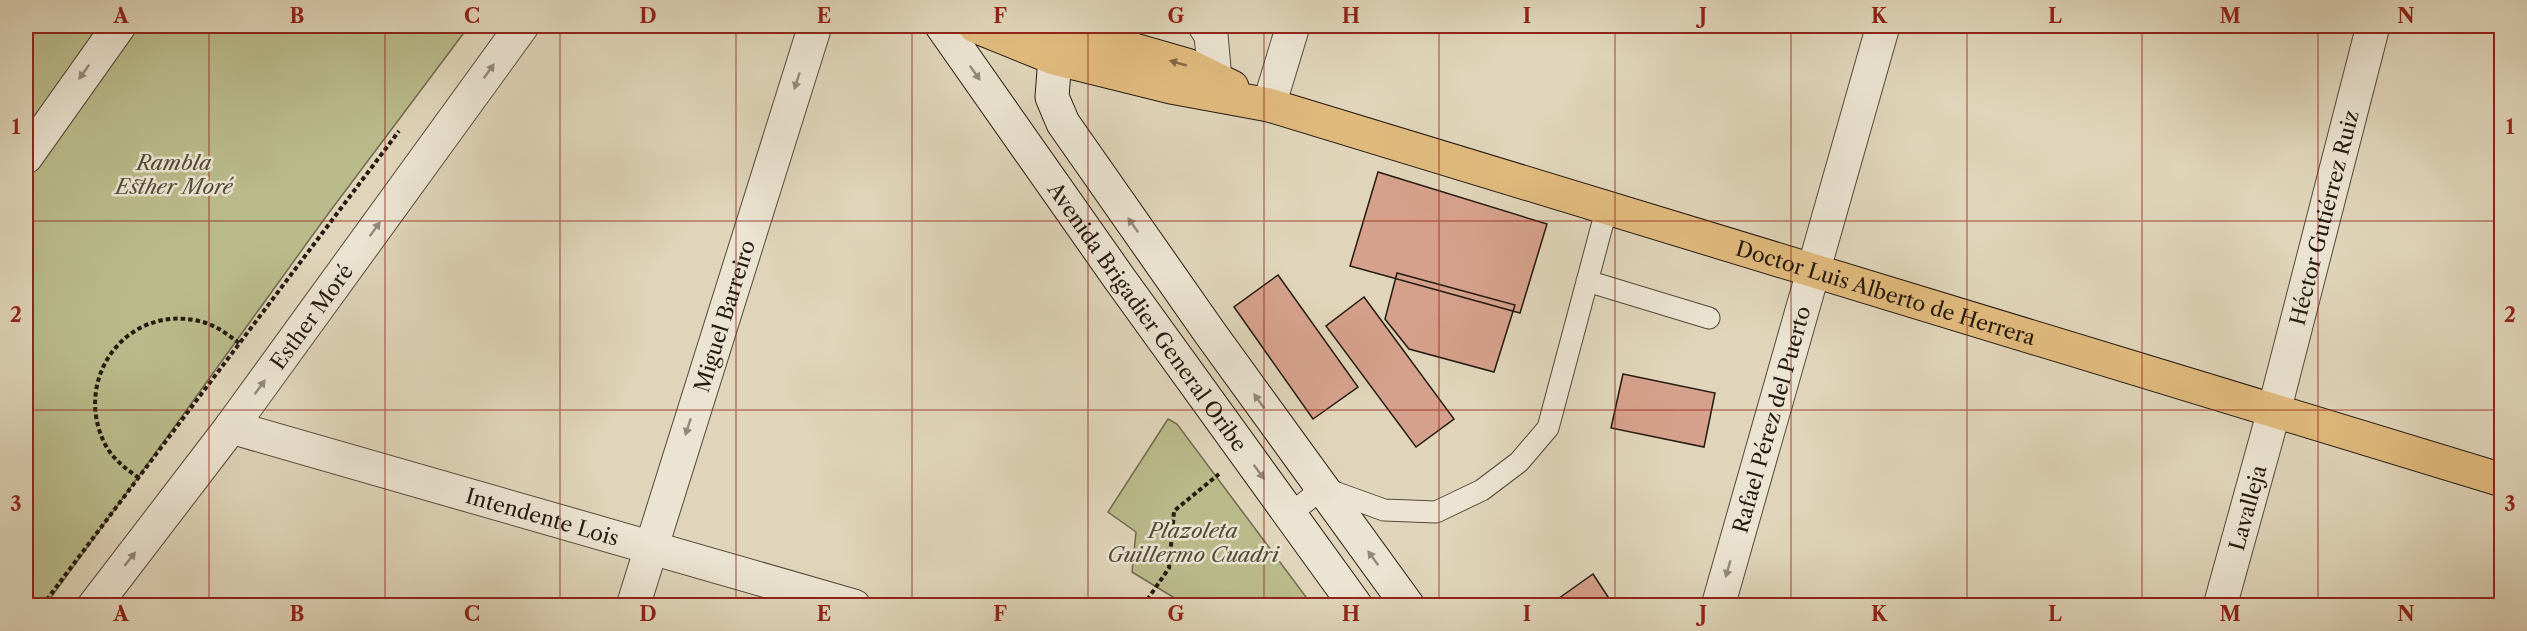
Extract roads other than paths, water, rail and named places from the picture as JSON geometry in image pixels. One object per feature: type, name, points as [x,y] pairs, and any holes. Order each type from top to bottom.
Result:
[{"type":"highway","name":"Doctor Luis Alberto de Herrera","points":[[975,26],[1054,37],[1187,65],[1269,105]]},
{"type":"highway","name":"Doctor Luis Alberto de Herrera","points":[[1054,37],[1171,87],[1269,105],[2502,480]]},
{"type":"street","points":[[26,157],[119,26]]},
{"type":"street","name":"Esther Moré","points":[[94,606],[231,427],[522,26]]},
{"type":"street","name":"Miguel Barreiro","points":[[633,606],[815,26]]},
{"type":"street","name":"Avenida Brigadier General Oribe","points":[[942,26],[1119,278],[1356,606]]},
{"type":"street","points":[[1205,26],[1211,35],[1215,79]]},
{"type":"street","points":[[1269,105],[1293,26]]},
{"type":"street","name":"Rafael Pérez del Puerto","points":[[1718,606],[1883,26]]},
{"type":"street","name":"Héctor Gutiérrez Ruiz","points":[[2274,411],[2373,26]]},
{"type":"street","name":"Avenida Brigadier General Oribe","points":[[1054,37],[1052,97],[1064,123],[1154,254],[1408,606]]},
{"type":"street","points":[[1119,278],[1154,254]]},
{"type":"street","name":"Lavalleja","points":[[2220,606],[2274,411]]},
{"type":"street","name":"Intendente Lois","points":[[231,427],[854,606]]},
{"type":"lane","points":[[1290,514],[1323,489],[1384,510],[1436,512],[1482,490],[1519,462],[1548,428],[1607,207]]},
{"type":"lane","points":[[1587,281],[1709,318]]},
{"type":"park label","name":"Rambla Esther Moré","points":[[174,174]]},
{"type":"park label","name":"Plazoleta Guillermo Cuadri","points":[[1193,542]]}]
